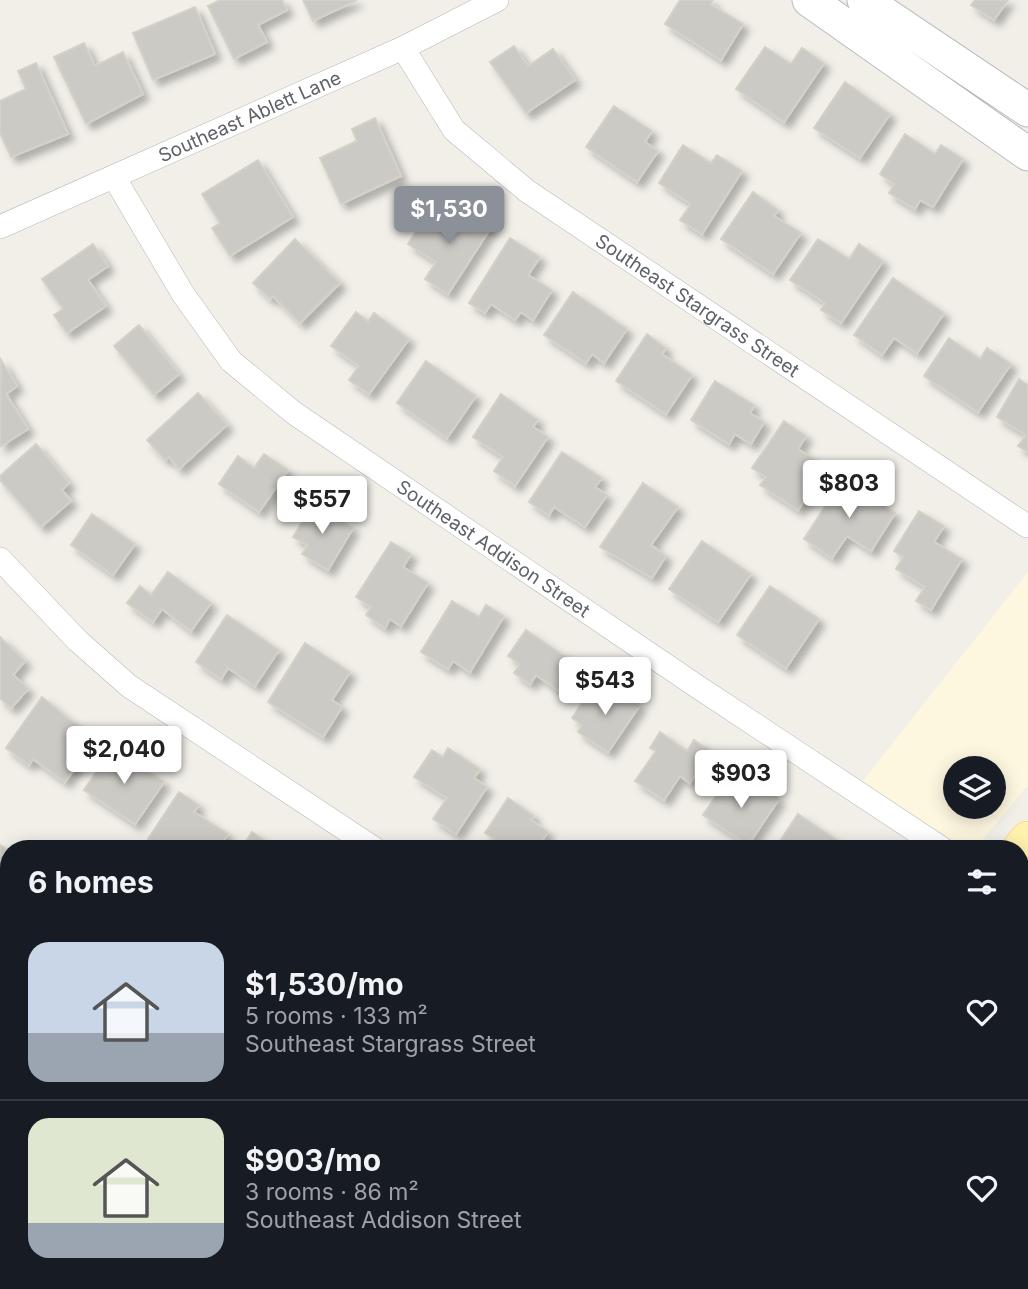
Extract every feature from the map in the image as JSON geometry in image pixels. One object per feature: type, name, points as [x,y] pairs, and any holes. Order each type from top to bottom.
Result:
[{"type":"street","name":"Southeast Ablett Lane","points":[[0,227],[403,48],[497,0]]},
{"type":"street","points":[[810,0],[1028,154]]},
{"type":"street","points":[[864,0],[1028,110]]},
{"type":"street","name":"Southeast Stargrass Street","points":[[403,48],[454,130],[527,191],[1027,526]]},
{"type":"street","name":"Southeast Addison Street","points":[[114,177],[183,294],[231,361],[294,413],[930,840]]},
{"type":"street","points":[[0,559],[78,641],[129,686],[361,840]]},
{"type":"shaded area","points":[[1028,572],[1028,785],[1006,812],[1006,756],[943,756],[943,819],[1000,819],[982,840],[950,840],[862,782]]},
{"type":"building","points":[[220,0],[282,0],[287,10],[258,25],[267,42],[234,59],[208,6]]},
{"type":"building","points":[[303,0],[357,0],[313,21]]},
{"type":"building","points":[[680,0],[713,0],[710,4],[743,24],[721,60],[665,24]]},
{"type":"building","points":[[975,0],[1008,0],[994,20],[971,5]]},
{"type":"building","points":[[195,7],[215,54],[153,80],[133,33]]},
{"type":"building","points":[[84,43],[95,66],[123,52],[143,94],[86,124],[54,57]]},
{"type":"building","points":[[514,46],[528,66],[553,49],[575,80],[526,113],[490,62]]},
{"type":"building","points":[[765,47],[791,64],[802,48],[824,63],[784,122],[736,89]]},
{"type":"building","points":[[36,63],[68,134],[11,157],[0,133],[0,101],[26,89],[18,71]]},
{"type":"building","points":[[845,82],[890,114],[860,158],[814,128]]},
{"type":"building","points":[[614,106],[652,131],[645,142],[658,151],[637,182],[586,147]]},
{"type":"building","points":[[375,118],[401,176],[341,204],[320,158],[357,141],[352,129]]},
{"type":"building","points":[[905,134],[935,154],[941,145],[963,159],[933,207],[920,200],[915,209],[889,193],[894,184],[880,174]]},
{"type":"building","points":[[683,145],[711,163],[717,155],[742,171],[702,234],[680,220],[691,204],[659,183]]},
{"type":"building","points":[[258,160],[293,217],[230,256],[212,228],[220,223],[202,194]]},
{"type":"building","points":[[753,192],[778,210],[774,216],[801,233],[773,274],[721,239]]},
{"type":"building","points":[[432,207],[462,226],[471,212],[492,226],[448,294],[425,279],[436,262],[408,244]]},
{"type":"building","points":[[510,238],[540,257],[528,275],[552,290],[533,320],[521,312],[515,320],[491,304],[485,313],[469,303]]},
{"type":"building","points":[[295,239],[340,283],[300,323],[273,296],[270,299],[253,283]]},
{"type":"building","points":[[818,239],[849,259],[859,244],[883,261],[841,323],[821,310],[825,303],[790,280]]},
{"type":"building","points":[[93,244],[108,266],[88,280],[106,306],[67,333],[54,315],[63,309],[42,279]]},
{"type":"building","points":[[893,278],[944,313],[917,353],[894,338],[882,355],[854,335]]},
{"type":"building","points":[[573,292],[627,329],[604,363],[592,354],[586,363],[544,335]]},
{"type":"building","points":[[356,312],[368,321],[374,313],[409,339],[369,394],[349,380],[359,366],[331,346]]},
{"type":"building","points":[[139,325],[179,374],[154,395],[114,346]]},
{"type":"building","points":[[647,334],[666,348],[662,354],[692,375],[666,414],[616,381]]},
{"type":"building","points":[[949,338],[980,359],[987,348],[1011,364],[978,412],[924,376]]},
{"type":"building","points":[[1,360],[17,386],[6,394],[28,429],[0,447]]},
{"type":"building","points":[[426,361],[476,396],[447,438],[397,403]]},
{"type":"building","points":[[1019,379],[1028,385],[1028,452],[1018,446],[1026,435],[997,417]]},
{"type":"building","points":[[715,381],[754,405],[750,413],[764,422],[751,444],[735,434],[729,444],[691,420]]},
{"type":"building","points":[[198,393],[227,425],[179,469],[169,457],[165,460],[147,440]]},
{"type":"building","points":[[501,394],[538,420],[533,427],[548,437],[515,486],[494,471],[503,457],[473,437]]},
{"type":"building","points":[[784,421],[806,436],[798,449],[826,468],[798,510],[760,485],[766,477],[752,468]]},
{"type":"building","points":[[36,444],[69,483],[62,490],[71,501],[41,527],[0,480],[0,476]]},
{"type":"building","points":[[562,452],[602,478],[595,487],[607,495],[585,527],[554,507],[549,515],[529,502]]},
{"type":"building","points":[[264,454],[288,470],[259,512],[219,484],[238,456],[254,468]]},
{"type":"building","points":[[846,474],[867,488],[860,499],[872,507],[876,501],[895,513],[871,551],[847,536],[832,558],[804,539]]},
{"type":"building","points":[[643,483],[678,507],[651,545],[666,556],[652,578],[600,547]]},
{"type":"building","points":[[313,504],[353,528],[328,570],[302,554],[308,545],[293,537]]},
{"type":"building","points":[[919,511],[944,526],[934,542],[962,559],[931,610],[916,601],[925,587],[896,569],[903,557],[894,551]]},
{"type":"building","points":[[92,514],[135,544],[113,575],[71,545]]},
{"type":"building","points":[[702,541],[751,574],[718,622],[669,589]]},
{"type":"building","points":[[391,542],[411,554],[403,567],[428,583],[401,626],[390,619],[385,628],[366,615],[371,607],[356,597]]},
{"type":"building","points":[[168,572],[211,603],[191,631],[162,609],[153,622],[127,603],[140,586],[151,595]]},
{"type":"building","points":[[770,586],[819,619],[786,668],[737,635]]},
{"type":"building","points":[[452,601],[479,617],[486,605],[504,616],[470,672],[453,661],[448,669],[421,652]]},
{"type":"building","points":[[227,615],[279,650],[255,686],[228,668],[221,679],[196,662]]},
{"type":"building","points":[[526,630],[576,664],[558,690],[536,675],[530,684],[514,673],[520,664],[508,656]]},
{"type":"building","points":[[0,637],[25,661],[13,675],[28,689],[11,708],[0,698]]},
{"type":"building","points":[[305,643],[350,672],[332,700],[342,707],[323,737],[268,702]]},
{"type":"building","points":[[593,687],[608,697],[614,688],[640,705],[608,752],[578,732],[582,725],[572,718]]},
{"type":"building","points":[[42,697],[95,740],[65,782],[33,759],[29,765],[6,748]]},
{"type":"building","points":[[660,732],[687,751],[694,740],[711,752],[690,783],[680,776],[664,800],[635,781],[656,751],[650,748]]},
{"type":"building","points":[[113,748],[164,782],[135,824],[84,790]]},
{"type":"building","points":[[448,748],[480,769],[474,778],[487,787],[456,834],[433,819],[447,798],[414,777],[432,750],[443,757]]},
{"type":"building","points":[[729,777],[753,793],[758,785],[779,799],[751,840],[740,840],[703,815]]},
{"type":"building","points":[[179,792],[199,805],[194,812],[228,834],[224,840],[148,839]]},
{"type":"building","points":[[508,798],[534,816],[531,820],[548,832],[542,840],[496,840],[485,833]]},
{"type":"building","points":[[798,814],[837,840],[781,840]]},
{"type":"building","points":[[252,832],[264,840],[247,840]]}]
